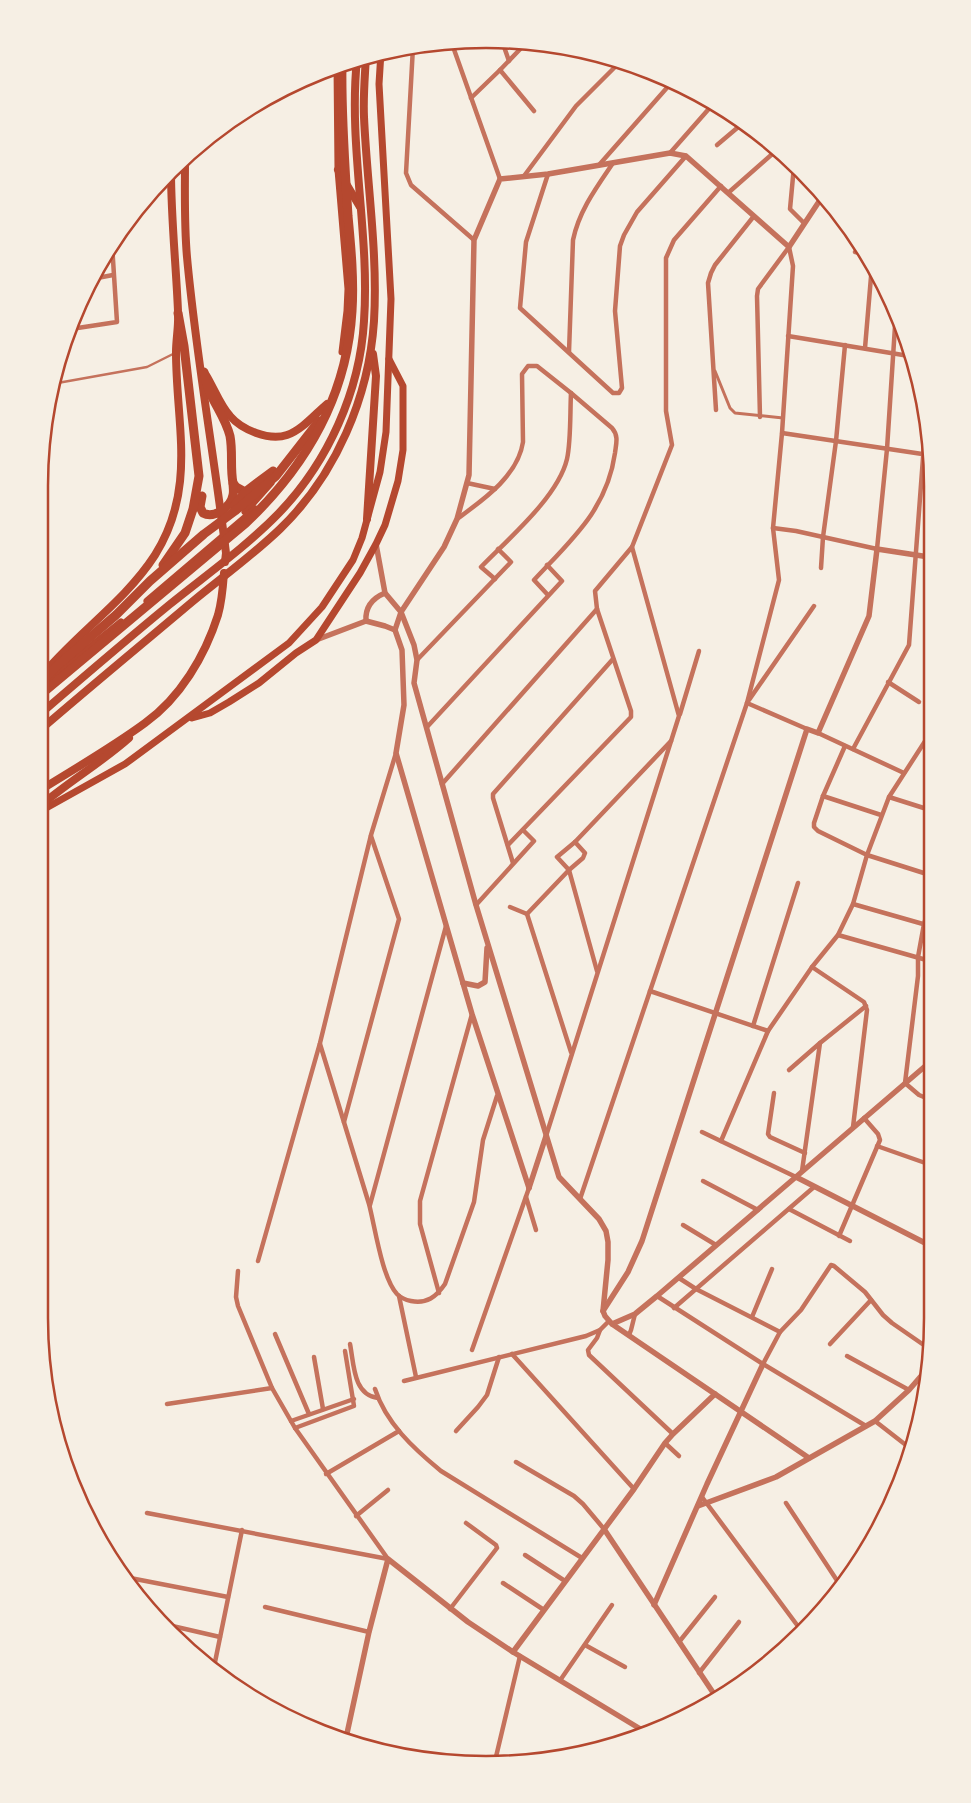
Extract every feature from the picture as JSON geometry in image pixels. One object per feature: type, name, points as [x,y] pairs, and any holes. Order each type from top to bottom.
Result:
[{"type":"highway","points":[[48,723],[281,528],[326,472],[346,432],[362,391],[372,344],[375,283],[364,116],[366,64]]},
{"type":"highway","points":[[48,707],[121,644],[262,529],[297,491],[320,460],[344,412],[361,349],[366,282],[360,208],[355,98],[357,67]]},
{"type":"highway","points":[[48,689],[191,570],[263,507],[292,473],[307,450],[330,407],[345,362],[350,335],[353,294],[342,124],[342,72]]},
{"type":"highway","points":[[48,799],[59,789],[115,751],[163,708],[184,683],[198,660],[210,637],[219,613],[226,553],[187,256],[185,167]]},
{"type":"highway","points":[[338,170],[360,208]]},
{"type":"highway","points":[[150,581],[178,545],[184,533],[193,509],[199,476],[184,346],[178,313],[170,182]]},
{"type":"highway","points":[[48,671],[136,579],[155,554],[176,507],[181,482],[182,449],[176,352],[178,313]]},
{"type":"highway","points":[[367,519],[376,376],[372,344]]},
{"type":"highway","points":[[202,368],[230,416],[243,426],[264,435],[275,437],[286,435],[298,429],[327,404]]},
{"type":"highway","points":[[195,440],[204,472],[200,507],[203,513],[209,516],[227,506],[233,496],[233,483],[230,436],[227,426],[208,390],[202,368]]},
{"type":"highway","points":[[204,534],[230,516],[275,473],[320,421]]},
{"type":"highway","points":[[234,506],[245,492],[275,473]]},
{"type":"highway","points":[[48,677],[58,665],[150,581],[234,506],[275,473]]},
{"type":"highway","points":[[233,483],[245,492]]},
{"type":"highway","points":[[230,516],[247,510]]},
{"type":"highway","points":[[48,785],[146,723]]},
{"type":"main road","points":[[48,807],[125,764],[288,643],[322,607],[353,560],[380,472],[386,432],[390,299],[379,84],[380,60]]},
{"type":"main road","points":[[48,680],[135,611],[264,500],[280,484],[298,460],[320,421],[338,370],[348,311],[347,266],[338,170],[337,74]]},
{"type":"main road","points":[[186,719],[210,713],[227,703],[259,683],[296,653],[316,640],[360,573],[385,525],[398,481],[403,450],[403,386],[388,358]]},
{"type":"main road","points":[[236,524],[268,488],[275,473]]},
{"type":"street","points":[[258,1261],[320,1043],[371,835],[396,753],[404,705],[402,650],[395,630],[401,612],[439,556],[457,520],[469,475],[474,240],[500,179],[454,48]]},
{"type":"street","points":[[504,48],[509,61]]},
{"type":"street","points":[[472,98],[521,49]]},
{"type":"street","points":[[413,54],[407,180],[474,240]]},
{"type":"street","points":[[524,176],[576,106],[615,67]]},
{"type":"street","points":[[500,70],[534,111]]},
{"type":"street","points":[[599,165],[667,88]]},
{"type":"street","points":[[670,153],[709,109]]},
{"type":"street","points":[[717,145],[738,127]]},
{"type":"street","points":[[500,179],[548,174],[670,153],[686,156],[789,246],[794,266],[773,528],[779,573],[778,580],[746,703],[580,1199]]},
{"type":"street","points":[[728,192],[771,154]]},
{"type":"street","points":[[548,174],[526,242],[520,308],[613,393],[618,393],[622,388],[615,311],[620,246],[624,235],[638,212],[686,156]]},
{"type":"street","points":[[569,352],[573,240],[576,225],[581,213],[613,163]]},
{"type":"street","points":[[793,174],[790,209],[804,223]]},
{"type":"street","points":[[508,845],[631,717],[631,711],[597,609],[595,591],[632,547],[672,445],[666,411],[666,258],[674,240],[721,186]]},
{"type":"street","points":[[760,417],[758,289],[819,202]]},
{"type":"street","points":[[716,410],[708,283],[715,265],[754,216]]},
{"type":"street","points":[[77,328],[117,322],[112,256]]},
{"type":"street","points":[[100,277],[113,275]]},
{"type":"street","points":[[864,348],[871,278]]},
{"type":"street","points":[[818,733],[869,616],[887,449],[895,332]]},
{"type":"street","points":[[788,336],[903,355]]},
{"type":"street","points":[[821,568],[845,345]]},
{"type":"street","points":[[457,520],[495,489],[513,467],[523,442],[522,374],[528,366],[537,366],[614,430],[617,438],[613,470],[596,510],[572,541],[534,580],[548,594]]},
{"type":"street","points":[[712,366],[730,408],[735,412],[760,417],[783,418]]},
{"type":"street","points":[[495,579],[481,567],[550,495],[560,478],[567,458],[571,393]]},
{"type":"street","points":[[782,433],[923,454]]},
{"type":"street","points":[[853,749],[909,645],[915,555],[924,476]]},
{"type":"street","points":[[467,482],[495,489]]},
{"type":"street","points":[[773,528],[924,556]]},
{"type":"street","points":[[376,544],[385,593],[401,612],[414,645],[417,660],[414,683],[476,905],[559,1177],[599,1219],[606,1231],[608,1260],[607,1318]]},
{"type":"street","points":[[632,547],[679,716]]},
{"type":"street","points":[[417,660],[511,562],[498,549]]},
{"type":"street","points":[[427,727],[562,581],[547,566]]},
{"type":"street","points":[[366,621],[365,614],[370,604],[385,593]]},
{"type":"street","points":[[746,703],[814,606]]},
{"type":"street","points":[[442,784],[597,609]]},
{"type":"street","points":[[316,640],[366,621],[395,630]]},
{"type":"street","points":[[472,1350],[546,1136],[699,651]]},
{"type":"street","points":[[513,863],[493,794],[613,658]]},
{"type":"street","points":[[888,682],[919,702]]},
{"type":"street","points":[[746,703],[818,733],[904,773]]},
{"type":"street","points":[[673,1434],[589,1355],[588,1350],[597,1338],[607,1318],[642,1241],[807,729]]},
{"type":"street","points":[[598,972],[569,870],[557,857],[575,842],[671,740]]},
{"type":"street","points":[[720,1141],[768,1031],[812,967],[838,935],[853,904],[867,855],[889,797],[924,743]]},
{"type":"street","points":[[845,746],[823,796],[814,827],[818,831],[867,855],[924,873]]},
{"type":"street","points":[[396,753],[472,1014],[528,1188]]},
{"type":"street","points":[[823,796],[881,815]]},
{"type":"street","points":[[889,797],[924,808]]},
{"type":"street","points":[[476,905],[534,841],[523,830]]},
{"type":"street","points":[[344,1123],[398,919],[371,835]]},
{"type":"street","points":[[527,914],[585,856],[585,853],[575,842]]},
{"type":"street","points":[[754,1026],[798,884]]},
{"type":"street","points":[[853,904],[924,924],[918,957],[918,976],[905,1084]]},
{"type":"street","points":[[510,907],[527,914],[572,1053]]},
{"type":"street","points":[[369,1206],[446,924]]},
{"type":"street","points":[[838,935],[924,959]]},
{"type":"street","points":[[463,983],[478,986],[485,982],[487,941]]},
{"type":"street","points":[[812,967],[864,1002],[868,1010],[853,1127]]},
{"type":"street","points":[[650,991],[768,1031]]},
{"type":"street","points":[[790,1070],[866,1006]]},
{"type":"street","points":[[438,1293],[420,1224],[420,1201],[472,1014]]},
{"type":"street","points":[[320,1043],[369,1206],[389,1282],[399,1296],[416,1377]]},
{"type":"street","points":[[802,1172],[820,1043]]},
{"type":"street","points":[[607,1318],[634,1314],[657,1296],[924,1067]]},
{"type":"street","points":[[905,1084],[924,1098]]},
{"type":"street","points":[[774,1093],[768,1134],[770,1137],[805,1153]]},
{"type":"street","points":[[399,1296],[407,1300],[423,1302],[438,1293],[445,1284],[474,1202],[483,1140],[498,1096]]},
{"type":"street","points":[[840,1236],[880,1136],[864,1118]]},
{"type":"street","points":[[702,1132],[796,1177],[924,1242]]},
{"type":"street","points":[[877,1146],[924,1163]]},
{"type":"street","points":[[703,1181],[758,1210]]},
{"type":"street","points":[[674,1308],[814,1187]]},
{"type":"street","points":[[526,1195],[536,1230]]},
{"type":"street","points":[[789,1209],[850,1241]]},
{"type":"street","points":[[683,1224],[716,1244]]},
{"type":"street","points":[[654,1605],[740,1411],[763,1364],[780,1332],[801,1310],[831,1265],[865,1292],[883,1315],[892,1323],[923,1344]]},
{"type":"street","points":[[752,1317],[772,1269]]},
{"type":"street","points":[[238,1271],[236,1297],[238,1306],[272,1388],[294,1428],[388,1559],[450,1609],[513,1652],[561,1679],[639,1727]]},
{"type":"street","points":[[678,1278],[780,1332]]},
{"type":"street","points":[[657,1296],[763,1364],[866,1426]]},
{"type":"street","points":[[830,1344],[871,1300]]},
{"type":"street","points":[[628,1335],[634,1314]]},
{"type":"street","points":[[607,1318],[628,1335],[809,1458]]},
{"type":"street","points":[[404,1381],[586,1336],[600,1330]]},
{"type":"street","points":[[274,1334],[309,1414]]},
{"type":"street","points":[[350,1344],[358,1386],[367,1396],[378,1398]]},
{"type":"street","points":[[294,1428],[354,1406],[345,1351]]},
{"type":"street","points":[[512,1354],[634,1490]]},
{"type":"street","points":[[847,1356],[908,1390]]},
{"type":"street","points":[[314,1357],[323,1409]]},
{"type":"street","points":[[456,1431],[487,1395],[498,1357]]},
{"type":"street","points":[[698,1506],[776,1477],[875,1421],[920,1377]]},
{"type":"street","points":[[167,1404],[272,1388]]},
{"type":"street","points":[[375,1389],[378,1398],[398,1431],[420,1454],[441,1471],[582,1558]]},
{"type":"street","points":[[513,1652],[634,1490],[673,1434],[714,1394]]},
{"type":"street","points":[[291,1421],[354,1399]]},
{"type":"street","points":[[875,1421],[904,1445]]},
{"type":"street","points":[[326,1474],[398,1431]]},
{"type":"street","points":[[666,1443],[679,1456]]},
{"type":"street","points":[[516,1462],[574,1496],[583,1504],[604,1529],[712,1692]]},
{"type":"street","points":[[356,1516],[388,1490]]},
{"type":"street","points":[[702,1497],[797,1625]]},
{"type":"street","points":[[786,1503],[836,1579]]},
{"type":"street","points":[[147,1512],[388,1559]]},
{"type":"street","points":[[450,1609],[497,1548],[496,1545],[466,1523]]},
{"type":"street","points":[[215,1662],[242,1530]]},
{"type":"street","points":[[524,1555],[565,1581]]},
{"type":"street","points":[[347,1733],[369,1632],[388,1559]]},
{"type":"street","points":[[134,1579],[228,1597]]},
{"type":"street","points":[[503,1583],[544,1610]]},
{"type":"street","points":[[679,1642],[715,1597]]},
{"type":"street","points":[[561,1679],[612,1606]]},
{"type":"street","points":[[265,1607],[369,1632]]},
{"type":"street","points":[[699,1673],[739,1622]]},
{"type":"street","points":[[175,1626],[220,1637]]},
{"type":"street","points":[[585,1645],[625,1667]]},
{"type":"street","points":[[497,1756],[520,1656]]},
{"type":"lane","points":[[60,383],[148,367],[176,352]]}]
